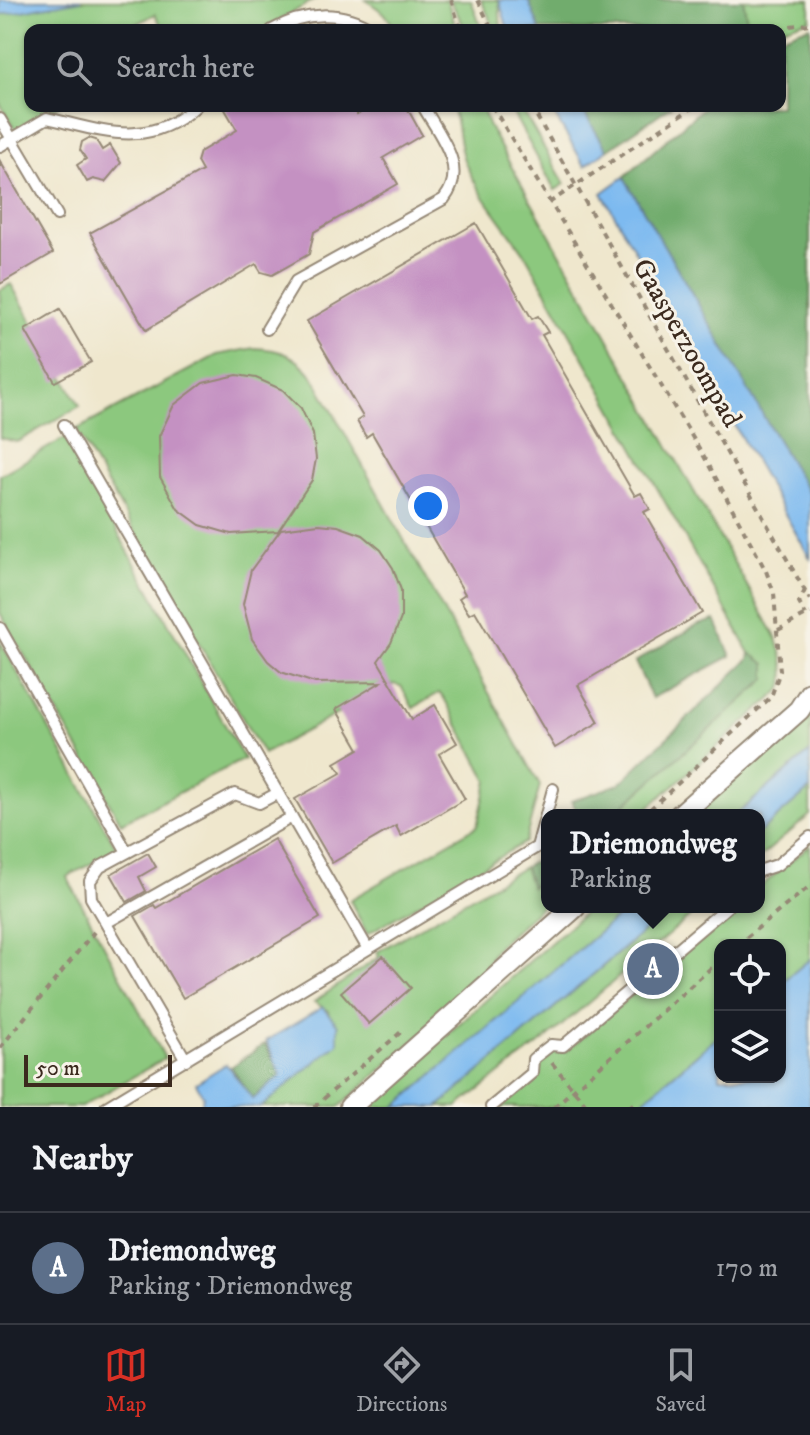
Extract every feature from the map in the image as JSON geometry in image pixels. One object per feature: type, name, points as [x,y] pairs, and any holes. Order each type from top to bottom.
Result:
[{"type":"street","points":[[687,809],[799,710],[810,693]]},
{"type":"street","points":[[350,1107],[568,913]]},
{"type":"lane","points":[[287,24],[307,16],[335,15],[358,24]]},
{"type":"lane","points":[[0,146],[47,118],[135,135],[155,131],[186,112]]},
{"type":"lane","points":[[267,329],[296,281],[444,199],[451,191],[455,180],[452,158],[426,112]]},
{"type":"lane","points":[[0,119],[57,215]]},
{"type":"lane","points":[[64,425],[368,949]]},
{"type":"lane","points":[[0,628],[127,852]]},
{"type":"lane","points":[[547,809],[553,789]]},
{"type":"lane","points":[[186,1060],[91,898],[90,881],[100,867],[235,794],[259,803],[278,793]]},
{"type":"lane","points":[[106,923],[292,817]]},
{"type":"lane","points":[[106,1107],[537,847],[541,832]]},
{"type":"lane","points":[[765,869],[777,865],[810,837]]},
{"type":"lane","points":[[491,1107],[532,1073],[533,1059],[551,1045],[563,1046],[720,913]]},
{"type":"path","points":[[451,0],[459,24]]},
{"type":"path","points":[[478,0],[489,24]]},
{"type":"path","points":[[786,28],[810,24]]},
{"type":"path","points":[[496,112],[747,533],[774,593],[780,671],[771,697],[650,809]]},
{"type":"path","name":"Gaasperzoompad","points":[[534,112],[810,600]]},
{"type":"path","points":[[549,203],[686,112]]},
{"type":"path","points":[[778,630],[808,614],[799,603],[805,590]]},
{"type":"path","points":[[744,939],[810,886]]},
{"type":"path","points":[[0,1048],[95,931],[106,923]]},
{"type":"path","points":[[554,1107],[714,965]]},
{"type":"path","points":[[543,1052],[588,1107]]},
{"type":"path","points":[[629,1107],[637,1101]]},
{"type":"green space","points":[[0,0],[314,0],[272,24],[161,24],[155,14],[137,24],[24,24],[24,112],[49,112],[17,131],[0,104]]},
{"type":"green space","points":[[366,0],[447,0],[455,24],[392,24],[384,13]]},
{"type":"green space","points":[[450,0],[471,0],[480,24],[463,24]]},
{"type":"green space","points":[[481,0],[499,0],[501,24],[492,24]]},
{"type":"green space","points":[[528,0],[743,0],[748,24],[538,24]]},
{"type":"green space","points":[[743,0],[810,0],[810,19],[786,27],[786,24],[748,24]]},
{"type":"green space","points":[[810,26],[810,496],[624,177],[698,112],[786,112],[786,35]]},
{"type":"green space","points":[[452,112],[484,112],[488,125],[777,639],[783,658],[785,676],[782,689],[647,809],[620,809],[766,679],[766,664],[750,653],[528,259],[477,186],[464,160]]},
{"type":"green space","points":[[512,112],[523,112],[565,184],[555,190]]},
{"type":"green space","points":[[584,112],[662,112],[607,150]]},
{"type":"green space","points":[[11,284],[80,406],[17,442],[0,438],[0,290]]},
{"type":"green space","points":[[254,348],[287,354],[313,376],[540,785],[525,842],[367,934],[350,900],[477,826],[488,781],[444,698],[439,693],[413,708],[401,686],[393,684],[263,754],[76,430],[217,355]]},
{"type":"green space","points":[[65,438],[244,759],[121,823],[0,613],[0,475]]},
{"type":"green space","points":[[715,620],[731,656],[652,698],[635,662],[698,625]]},
{"type":"green space","points":[[0,641],[117,849],[67,877],[165,1058],[81,1107],[0,1107]]},
{"type":"green space","points":[[750,653],[766,664],[766,679],[620,809],[576,809],[571,801],[619,784],[749,659]]},
{"type":"green space","points":[[810,708],[810,752],[743,809],[701,809]]},
{"type":"green space","points":[[810,789],[810,815],[765,853],[765,828]]},
{"type":"green space","points":[[810,845],[810,959],[786,979],[786,939],[714,939],[714,1040],[635,1107],[499,1107],[537,1075],[538,1061],[550,1051],[565,1052],[729,913],[765,913],[765,883]]},
{"type":"green space","points":[[541,857],[541,878],[531,887],[525,867]]},
{"type":"green space","points":[[524,867],[531,887],[541,878],[541,907],[496,948],[472,990],[339,1107],[261,1107],[338,1043],[329,1011],[314,1002],[379,957],[377,952]]},
{"type":"green space","points":[[584,913],[622,913],[395,1107],[365,1107]]},
{"type":"green space","points":[[665,913],[694,913],[547,1038],[457,1107],[438,1107]]},
{"type":"green space","points":[[265,1044],[281,1075],[252,1099],[231,1067]]},
{"type":"water","points":[[0,0],[81,0],[0,15]]},
{"type":"water","points":[[499,0],[528,0],[538,24],[506,24]]},
{"type":"water","points":[[553,112],[584,112],[607,150],[585,166]]},
{"type":"water","points":[[624,177],[810,496],[810,558],[602,193]]},
{"type":"water","points":[[810,752],[810,789],[765,828],[765,809],[743,809]]},
{"type":"water","points":[[622,913],[665,913],[438,1107],[395,1107]]},
{"type":"water","points":[[810,959],[810,1107],[635,1107],[714,1040],[714,1083],[786,1083],[786,979]]},
{"type":"water","points":[[323,1007],[338,1025],[338,1043],[261,1107],[201,1107],[203,1096],[196,1083],[226,1064],[253,1099],[281,1075],[266,1041]]},
{"type":"building","points":[[226,112],[409,112],[422,135],[383,158],[398,184],[314,232],[309,254],[272,275],[261,272],[256,264],[146,330],[90,233],[202,171],[197,162],[200,152],[237,130]]},
{"type":"building","points":[[89,138],[96,140],[102,150],[110,145],[121,163],[105,182],[93,179],[87,182],[77,165],[86,159],[80,150],[82,142]]},
{"type":"building","points":[[0,161],[53,253],[0,284]]},
{"type":"building","points":[[476,223],[532,319],[538,316],[548,332],[542,335],[635,496],[641,493],[650,509],[644,512],[702,613],[578,685],[599,722],[555,748],[475,611],[469,614],[459,598],[465,594],[372,433],[366,437],[357,421],[363,417],[307,321]]},
{"type":"building","points":[[60,309],[91,362],[55,382],[25,330]]},
{"type":"building","points":[[237,375],[256,378],[283,390],[301,408],[313,434],[316,459],[312,480],[278,531],[231,534],[200,525],[178,509],[160,477],[159,436],[174,405],[203,383]]},
{"type":"building","points":[[319,524],[338,526],[363,535],[381,550],[393,568],[401,590],[401,618],[391,643],[378,661],[412,719],[435,705],[457,743],[439,754],[465,799],[401,836],[396,826],[332,863],[295,799],[341,773],[335,763],[359,749],[336,709],[381,682],[315,683],[281,672],[268,661],[252,639],[243,604],[251,570],[281,529]]},
{"type":"building","points":[[274,839],[320,918],[183,998],[135,916],[154,905],[156,908]]},
{"type":"building","points":[[148,853],[156,867],[139,877],[146,891],[127,902],[111,874]]},
{"type":"building","points":[[383,956],[411,988],[369,1024],[341,992]]},
{"type":"place","name":"Driemondweg","points":[[653,969]]}]
